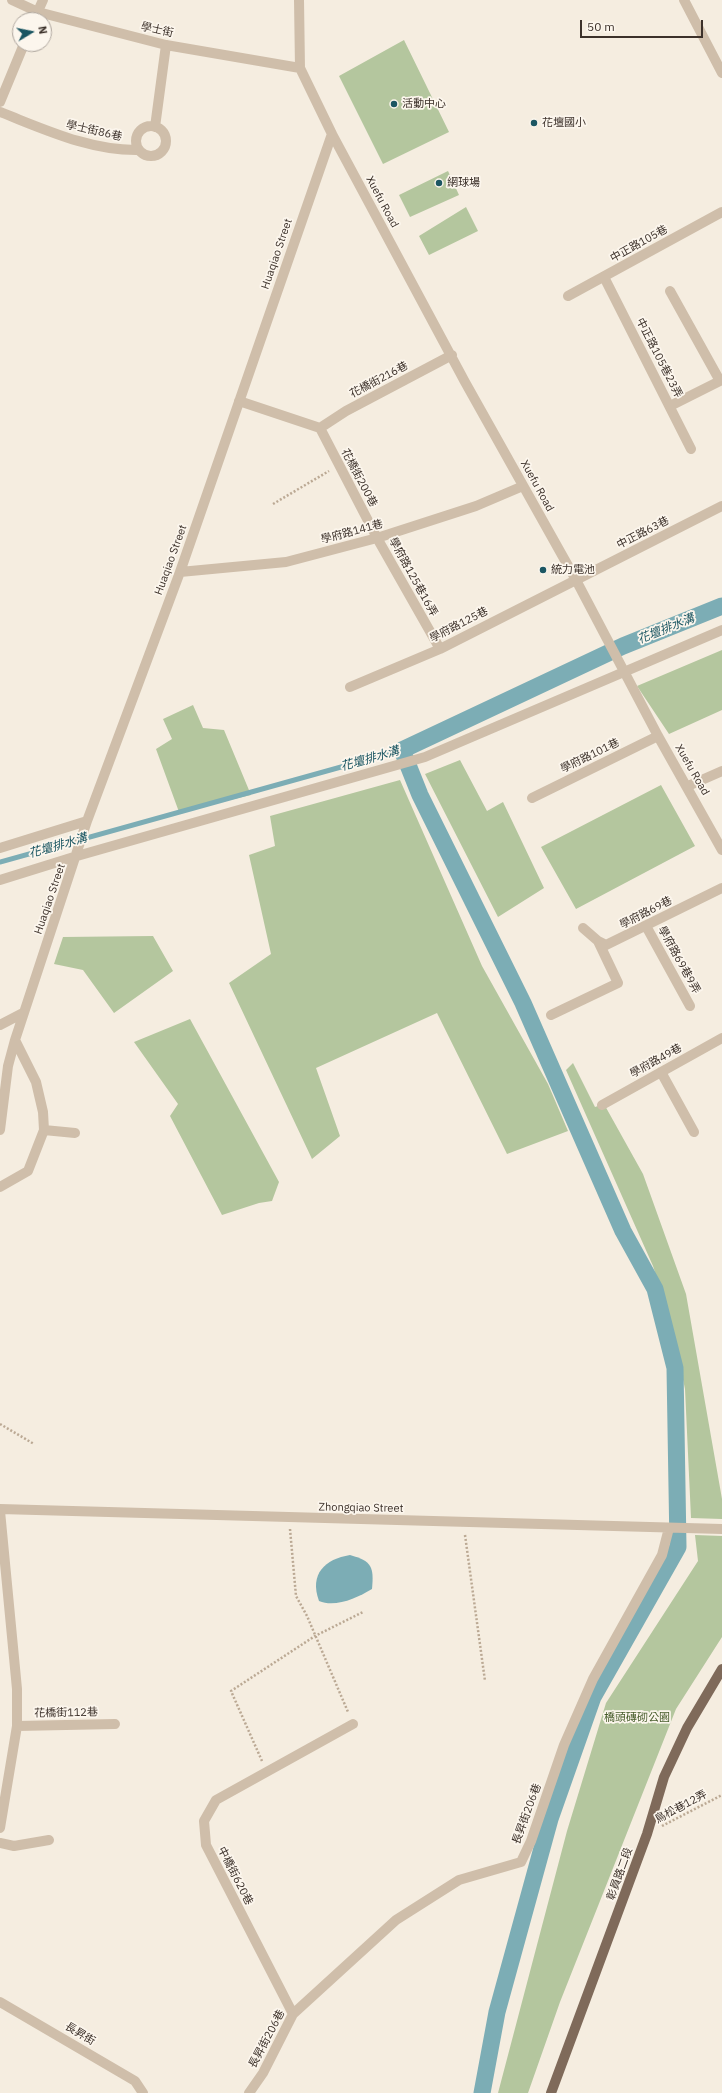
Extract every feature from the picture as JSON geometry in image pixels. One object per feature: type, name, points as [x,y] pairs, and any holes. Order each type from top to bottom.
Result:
[{"type":"main road","name":"彰員路二段","points":[[551,2093],[647,1834],[664,1777],[687,1728],[722,1669]]},
{"type":"street","name":"學士街","points":[[12,0],[30,12]]},
{"type":"street","points":[[38,12],[43,0]]},
{"type":"street","points":[[299,0],[300,68],[332,134]]},
{"type":"street","points":[[684,0],[722,73]]},
{"type":"street","name":"學士街","points":[[52,20],[166,45],[300,68]]},
{"type":"street","points":[[155,127],[166,45]]},
{"type":"street","points":[[0,102],[21,52]]},
{"type":"street","name":"學士街86巷","points":[[0,112],[72,140],[127,150],[139,150]]},
{"type":"street","points":[[155,127],[165,136],[164,149],[160,153],[152,156],[142,154],[139,150],[137,146],[137,135],[145,128],[155,127]]},
{"type":"street","name":"Xuefu Road","points":[[332,134],[452,355],[465,382],[576,580],[658,736],[688,786],[722,850]]},
{"type":"street","name":"Huaqiao Street","points":[[0,1130],[8,1066],[15,1040],[77,856],[87,821],[180,572],[238,401],[332,134]]},
{"type":"street","name":"中正路105巷","points":[[568,296],[722,212]]},
{"type":"street","name":"中正路105巷23弄","points":[[604,277],[691,449]]},
{"type":"street","points":[[670,291],[720,380],[670,406]]},
{"type":"street","name":"花橋街216巷","points":[[320,428],[346,411],[452,355]]},
{"type":"street","points":[[238,401],[320,428]]},
{"type":"street","name":"花橋街200巷","points":[[320,428],[377,538]]},
{"type":"street","name":"學府路141巷","points":[[180,572],[286,562],[377,538],[476,506],[523,486]]},
{"type":"street","name":"中正路63巷","points":[[576,580],[722,506]]},
{"type":"street","name":"學府路125巷16弄","points":[[377,538],[440,649]]},
{"type":"street","name":"學府路125巷","points":[[350,686],[440,649],[576,580]]},
{"type":"street","points":[[0,880],[77,856],[425,757],[722,630]]},
{"type":"street","name":"學府路101巷","points":[[532,798],[658,736]]},
{"type":"street","points":[[688,786],[722,770]]},
{"type":"street","points":[[0,848],[87,821]]},
{"type":"street","name":"學府路69巷","points":[[598,942],[606,945],[722,888]]},
{"type":"street","name":"學府路69巷9弄","points":[[646,926],[690,1006]]},
{"type":"street","points":[[551,1015],[618,983],[598,942],[583,928]]},
{"type":"street","points":[[0,1025],[23,1013]]},
{"type":"street","name":"學府路49巷","points":[[602,1105],[722,1038]]},
{"type":"street","points":[[0,1187],[28,1172],[44,1130],[44,1112],[36,1082],[15,1040]]},
{"type":"street","points":[[661,1072],[694,1132]]},
{"type":"street","points":[[44,1130],[75,1133]]},
{"type":"street","points":[[0,1510],[17,1689],[17,1726],[0,1828]]},
{"type":"street","name":"Zhongqiao Street","points":[[0,1510],[722,1529]]},
{"type":"street","name":"長昇街206巷","points":[[250,2093],[263,2073],[293,2014],[396,1920],[459,1880],[521,1862],[531,1840],[564,1745],[593,1679],[662,1555],[669,1528]]},
{"type":"street","name":"花橋街112巷","points":[[17,1726],[115,1724]]},
{"type":"street","name":"中橋街620巷","points":[[293,2014],[206,1845],[204,1821],[216,1800],[353,1724]]},
{"type":"street","points":[[0,1843],[14,1846],[49,1840]]},
{"type":"street","name":"長昇街","points":[[0,2002],[135,2081],[143,2093]]},
{"type":"path","points":[[273,504],[339,465]]},
{"type":"path","points":[[0,1424],[34,1444]]},
{"type":"path","points":[[290,1518],[296,1596],[353,1724]]},
{"type":"path","points":[[464,1522],[485,1681]]},
{"type":"path","points":[[267,1772],[231,1691],[315,1636],[363,1612]]},
{"type":"path","name":"鳥松巷12弄","points":[[647,1834],[722,1795]]},
{"type":"green space","name":"活動中心","points":[[404,40],[449,132],[383,164],[339,76]]},
{"type":"green space","name":"網球場","points":[[448,171],[459,195],[410,217],[399,195]]},
{"type":"green space","name":"網球場","points":[[466,207],[478,231],[429,255],[419,236]]},
{"type":"green space","points":[[722,650],[722,710],[669,734],[637,686]]},
{"type":"green space","points":[[193,705],[203,728],[224,730],[251,795],[179,812],[156,749],[172,739],[163,719]]},
{"type":"green space","points":[[460,760],[487,811],[503,802],[544,888],[498,917],[425,774]]},
{"type":"green space","points":[[400,780],[482,966],[548,1084],[568,1131],[507,1154],[437,1013],[316,1068],[340,1136],[312,1159],[229,983],[271,954],[249,855],[275,846],[270,816]]},
{"type":"green space","points":[[661,785],[695,846],[576,909],[541,847]]},
{"type":"green space","points":[[153,936],[173,971],[114,1013],[83,970],[54,964],[63,937]]},
{"type":"green space","points":[[190,1019],[279,1182],[272,1201],[259,1203],[222,1215],[170,1116],[178,1104],[134,1042]]},
{"type":"green space","points":[[573,1063],[595,1107],[604,1104],[643,1174],[686,1294],[722,1499],[722,1519],[691,1518],[685,1389],[671,1322],[653,1266],[566,1070]]},
{"type":"green space","name":"橋頭磚砌公園","points":[[695,1535],[722,1536],[722,1637],[676,1709],[560,2002],[528,2093],[498,2093],[567,1831],[606,1703],[698,1561]]},
{"type":"water","points":[[350,1555],[363,1560],[370,1566],[372,1570],[372,1589],[353,1599],[339,1603],[325,1603],[319,1601],[316,1591],[316,1583],[321,1569],[333,1560]]},
{"type":"waterway","points":[[482,2093],[497,2012],[550,1819],[593,1697],[678,1547],[675,1368],[655,1289],[623,1231],[523,1003],[420,795],[402,750],[623,646],[722,606]]},
{"type":"waterway","name":"花壇排水溝","points":[[0,862],[402,750]]},
{"type":"place","name":"活動中心","points":[[394,104]]},
{"type":"place","name":"花壇國小","points":[[534,123]]},
{"type":"place","name":"網球場","points":[[439,183]]},
{"type":"place","name":"統力電池","points":[[543,570]]}]
